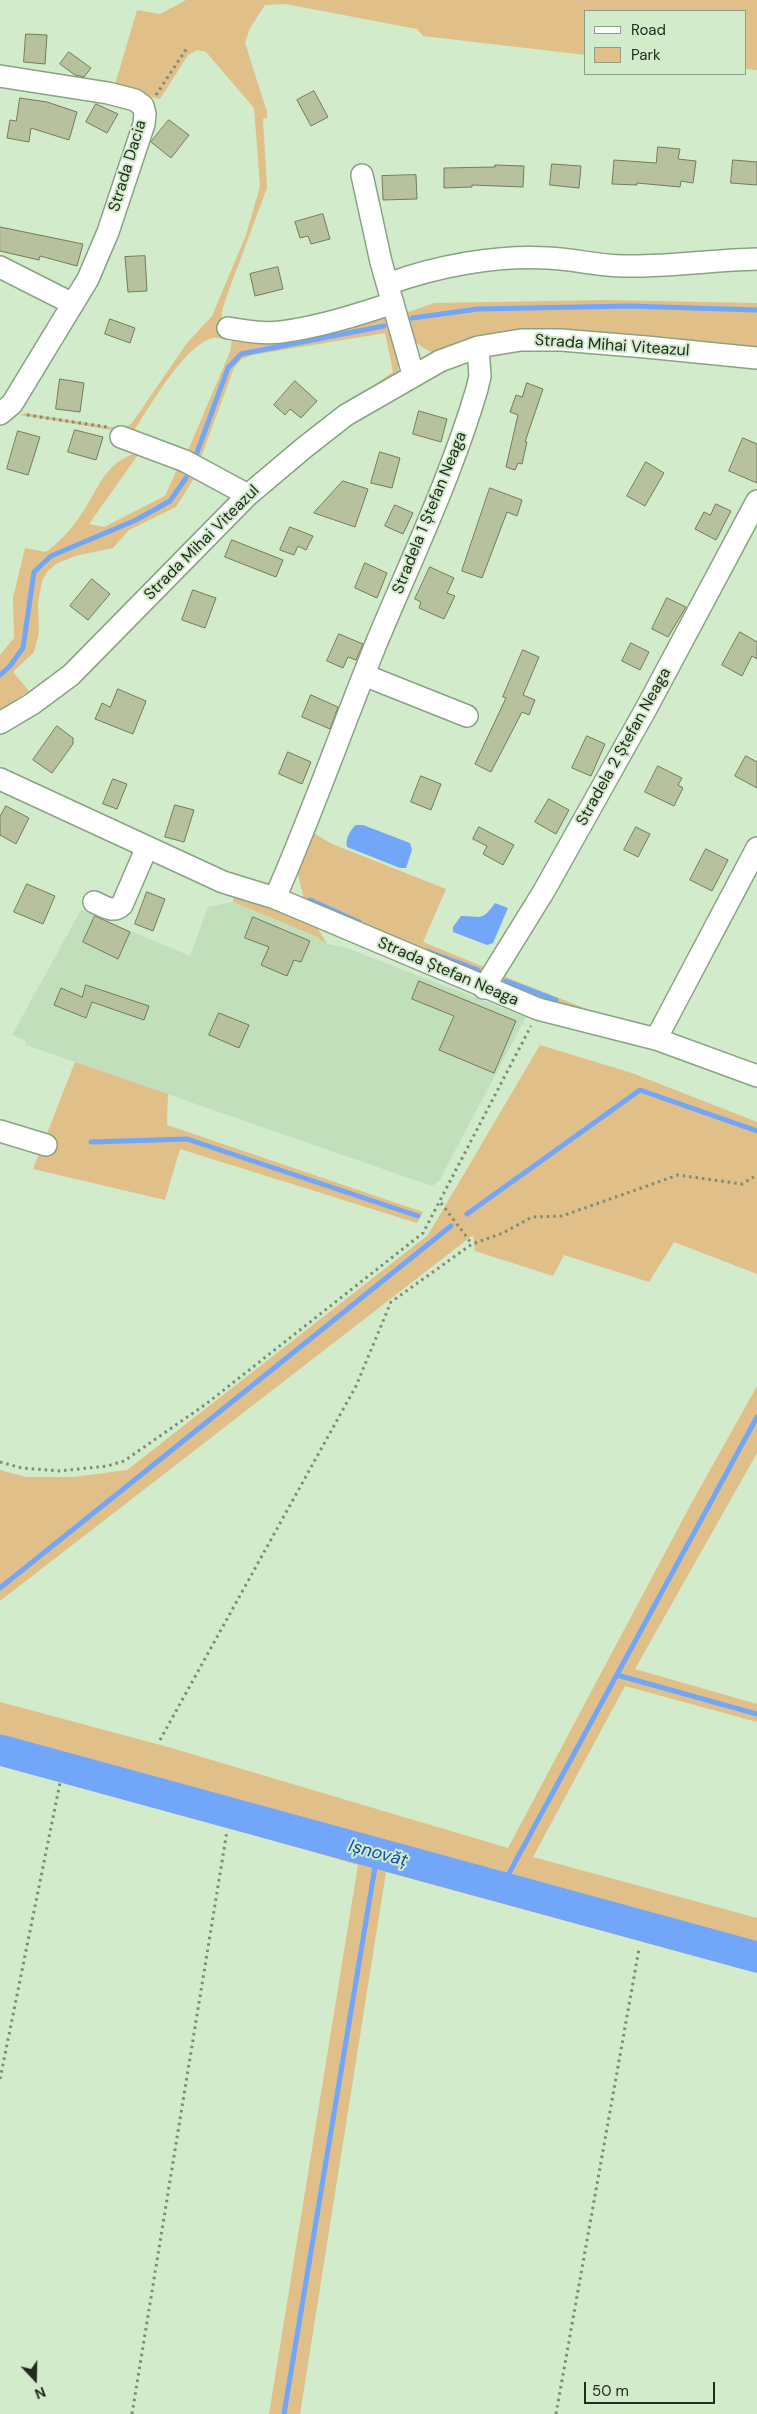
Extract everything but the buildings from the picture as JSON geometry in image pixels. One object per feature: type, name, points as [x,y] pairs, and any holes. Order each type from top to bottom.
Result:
[{"type":"street","name":"Strada Dacia","points":[[0,76],[108,93],[135,100],[142,106],[145,114],[144,124],[108,232],[88,279],[4,411]]},
{"type":"street","points":[[362,175],[381,262],[414,374]]},
{"type":"street","points":[[228,328],[258,333],[281,332],[350,317],[390,294],[419,273],[458,264],[548,258],[624,266],[757,259]]},
{"type":"street","points":[[0,267],[73,304]]},
{"type":"street","name":"Strada Mihai Viteazul","points":[[0,723],[32,704],[71,675],[248,494],[346,416],[414,374],[440,361],[478,347],[521,340],[561,340],[757,358]]},
{"type":"street","name":"Stradela 1 Ștefan Neaga","points":[[275,898],[307,826],[364,675],[446,478],[473,404],[480,376],[478,347]]},
{"type":"street","points":[[126,439],[185,461],[248,494]]},
{"type":"street","name":"Stradela 2 Ștefan Neaga","points":[[484,988],[548,882],[652,698],[757,501]]},
{"type":"street","points":[[364,675],[467,716]]},
{"type":"street","name":"Strada Ștefan Neaga","points":[[0,779],[223,882],[275,898],[484,988],[538,1009],[656,1038],[757,1076]]},
{"type":"street","points":[[94,902],[113,910],[122,905],[147,847]]},
{"type":"street","points":[[656,1038],[757,848]]},
{"type":"street","points":[[0,1131],[46,1145]]},
{"type":"path","points":[[142,106],[152,101],[187,48]]},
{"type":"path","points":[[4,411],[124,430],[126,439]]},
{"type":"path","points":[[0,1462],[22,1468],[60,1470],[107,1466],[124,1460],[206,1404],[423,1233],[526,1038],[538,1009]]},
{"type":"path","points":[[160,1740],[356,1386],[391,1302],[472,1244],[503,1233],[532,1217],[562,1216],[678,1175],[742,1184],[757,1175]]},
{"type":"path","points":[[441,1202],[472,1244]]},
{"type":"path","points":[[0,2079],[60,1783]]},
{"type":"path","points":[[132,2414],[227,1831]]},
{"type":"path","points":[[556,2414],[639,1949]]},
{"type":"shaded area","points":[[233,902],[315,936],[327,944],[344,947],[526,1017],[439,1181],[432,1186],[26,1045],[25,1040],[12,1035],[81,910],[190,956],[208,907]]},
{"type":"green space","points":[[186,0],[757,0],[757,70],[747,69],[747,10],[584,10],[584,55],[423,36],[417,29],[285,4],[265,5],[250,28],[245,43],[267,112],[267,118],[263,119],[267,188],[222,311],[223,324],[232,340],[213,338],[202,343],[191,352],[158,393],[134,431],[123,432],[20,415],[26,413],[112,427],[126,427],[132,423],[187,343],[212,316],[246,235],[260,186],[254,108],[206,52],[197,50],[188,55],[160,99],[114,88],[137,10],[160,14]]},
{"type":"green space","points":[[607,300],[757,303],[757,349],[620,336],[437,354],[423,348],[414,340],[410,335],[403,314],[434,303]]},
{"type":"green space","points":[[388,316],[398,358],[398,375],[316,430],[311,428],[393,372],[385,333],[252,355],[242,359],[234,368],[200,460],[186,455],[230,352],[232,340],[277,340]]},
{"type":"green space","points":[[140,452],[89,524],[104,527],[165,496],[179,465],[198,472],[176,507],[129,530],[113,548],[75,556],[56,564],[47,572],[42,581],[38,603],[39,633],[34,652],[13,672],[29,691],[0,710],[0,655],[14,638],[13,598],[25,548],[46,552],[51,548],[76,521],[110,469],[128,456]]},
{"type":"green space","points":[[312,832],[330,843],[446,889],[423,942],[484,967],[484,976],[305,903],[297,870]]},
{"type":"green space","points":[[242,895],[308,922],[318,929],[327,944],[315,936],[233,902],[234,896]]},
{"type":"green space","points":[[501,975],[627,1025],[545,1005],[497,983]]},
{"type":"green space","points":[[540,1045],[632,1073],[757,1122],[757,1274],[674,1242],[649,1282],[564,1255],[553,1276],[475,1251],[473,1235],[0,1601],[0,1470],[26,1477],[73,1477],[127,1470],[428,1235]]},
{"type":"green space","points":[[75,1062],[168,1094],[167,1125],[423,1212],[417,1223],[180,1149],[165,1200],[33,1169]]},
{"type":"green space","points":[[757,1386],[757,1453],[635,1669],[757,1704],[757,1722],[625,1686],[533,1857],[757,1918],[757,1973],[386,1872],[300,2414],[269,2414],[358,1865],[0,1761],[0,1702],[168,1747],[508,1848],[691,1504]]},
{"type":"water","points":[[356,825],[363,825],[410,843],[412,850],[406,868],[400,868],[347,847],[348,835]]},
{"type":"water","points":[[495,903],[508,908],[493,943],[487,945],[453,932],[453,927],[461,916],[481,917]]},
{"type":"waterway","points":[[412,318],[478,309],[629,306],[757,310]]},
{"type":"waterway","points":[[195,458],[228,368],[241,354],[384,326]]},
{"type":"waterway","points":[[0,675],[10,666],[23,648],[34,572],[51,556],[136,520],[170,501],[186,478]]},
{"type":"waterway","points":[[310,900],[359,922]]},
{"type":"waterway","points":[[427,951],[478,970]]},
{"type":"waterway","points":[[506,981],[556,1000]]},
{"type":"waterway","points":[[467,1214],[640,1090],[757,1131]]},
{"type":"waterway","points":[[91,1142],[187,1139],[418,1216]]},
{"type":"waterway","points":[[0,1588],[451,1226]]},
{"type":"waterway","points":[[501,1888],[757,1417]]},
{"type":"waterway","points":[[617,1675],[757,1714]]},
{"type":"waterway","name":"Ișnovăț","points":[[0,1750],[757,1957]]},
{"type":"waterway","points":[[284,2414],[377,1855]]}]
